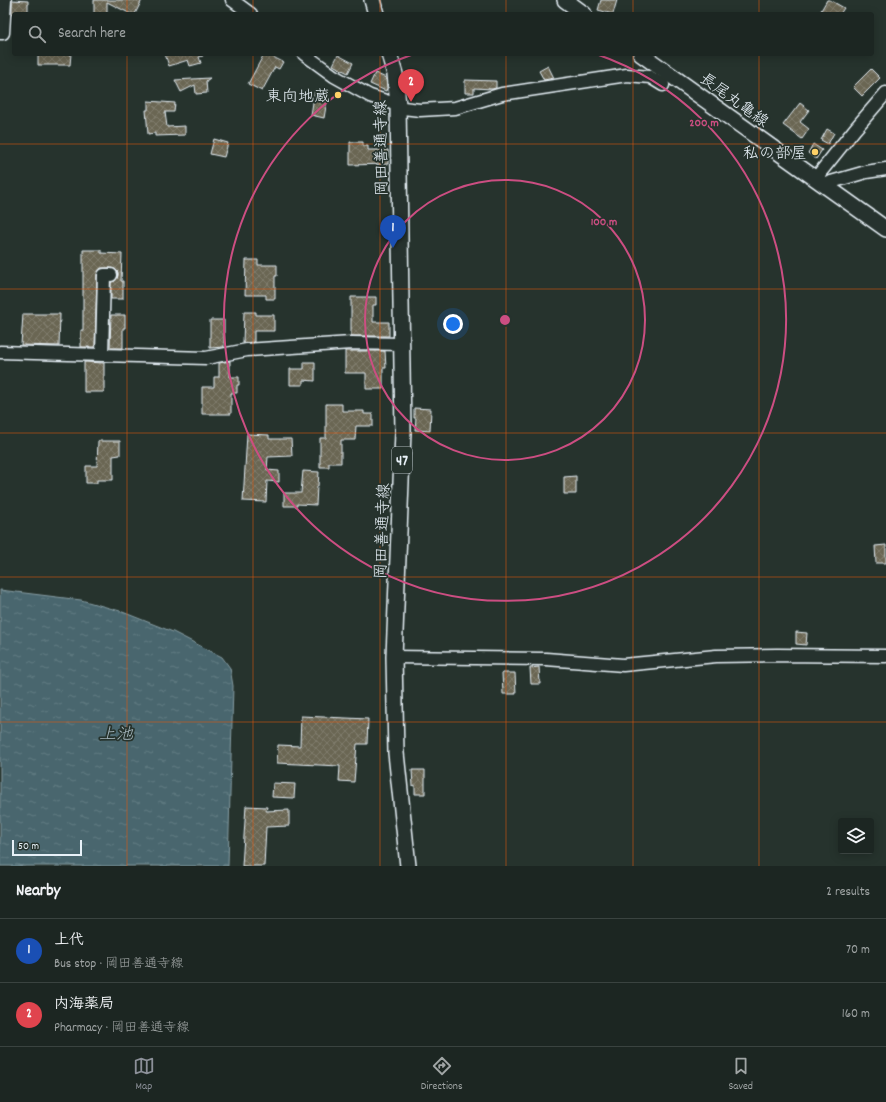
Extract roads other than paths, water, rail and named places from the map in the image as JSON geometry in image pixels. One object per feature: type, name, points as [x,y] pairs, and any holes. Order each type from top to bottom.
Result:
[{"type":"main road","points":[[372,0],[375,12]]},
{"type":"main road","points":[[565,0],[581,12]]},
{"type":"main road","name":"岡田善通寺線","points":[[390,56],[395,74],[398,105],[403,432],[394,656],[396,753],[408,866]]},
{"type":"main road","name":"長尾丸亀線","points":[[643,56],[654,71],[815,179],[886,229]]},
{"type":"street","points":[[0,33],[3,33],[5,0]]},
{"type":"street","points":[[232,0],[248,12]]},
{"type":"street","points":[[307,56],[334,76],[370,96],[404,108],[420,110],[454,108],[502,94],[654,71],[663,85]]},
{"type":"street","points":[[815,179],[886,93]]},
{"type":"street","points":[[827,188],[831,182],[866,172],[886,169]]},
{"type":"street","points":[[102,355],[103,275]]},
{"type":"street","points":[[0,352],[206,358],[254,349],[351,343],[402,344]]},
{"type":"street","points":[[394,656],[546,659],[623,665],[709,656],[886,656]]},
{"type":"water","name":"上池","points":[[0,590],[81,600],[120,611],[173,632],[222,657],[230,668],[233,686],[228,866],[0,866]]},
{"type":"place","name":"東向地蔵","points":[[338,95]]},
{"type":"place","name":"内海薬局","points":[[411,102]]},
{"type":"place","name":"私の部屋","points":[[815,152]]},
{"type":"place","name":"上代","points":[[393,248]]}]
